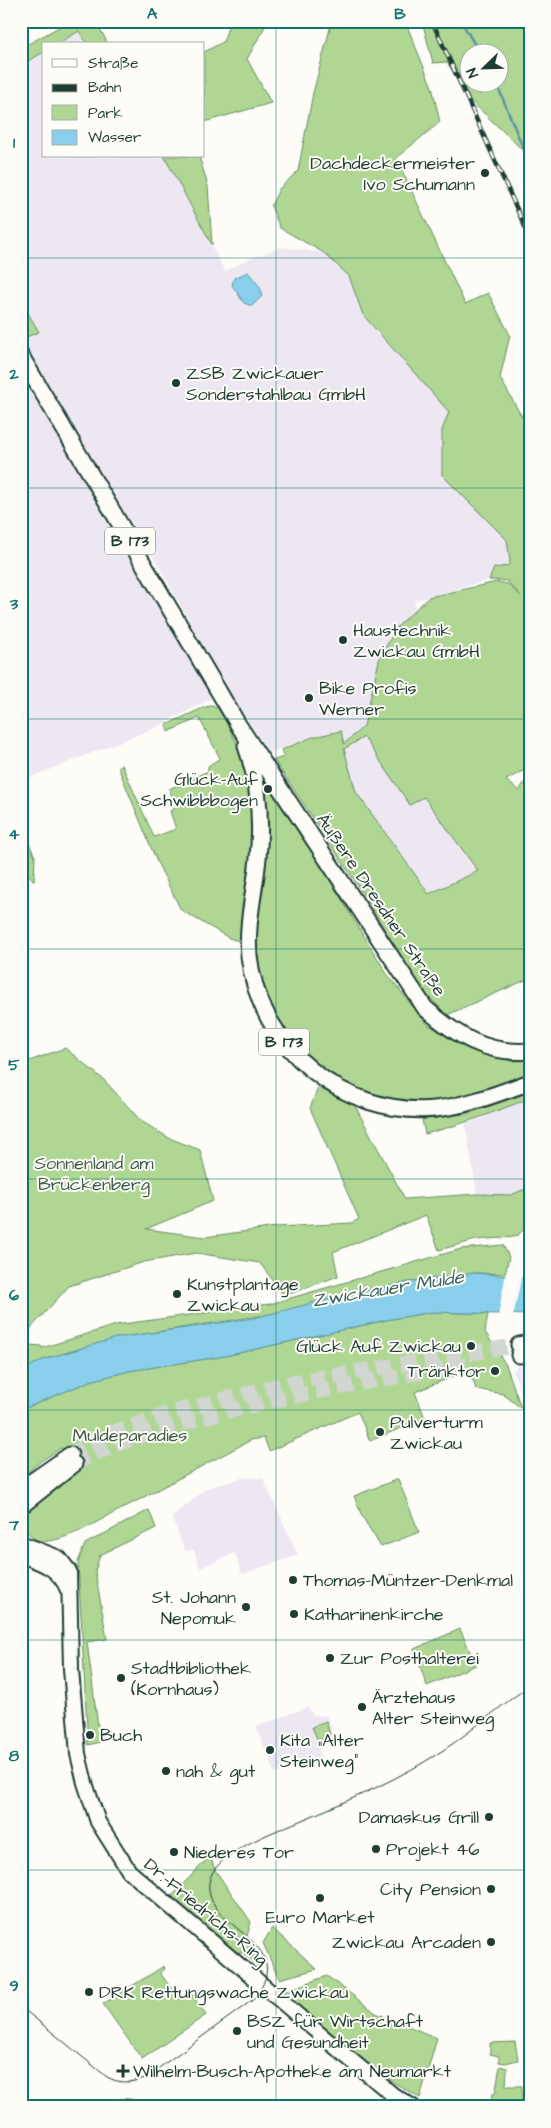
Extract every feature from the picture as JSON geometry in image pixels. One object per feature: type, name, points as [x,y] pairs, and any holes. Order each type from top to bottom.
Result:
[{"type":"main road","name":"Äußere Dresdner Straße","points":[[21,356],[239,726],[425,1008],[464,1039],[480,1046],[508,1051],[530,1051]]},
{"type":"main road","name":"Äußere Dresdner Straße","points":[[239,726],[257,780],[260,828],[258,858],[250,913],[249,956],[259,997],[277,1032],[296,1057],[312,1072],[342,1091],[392,1108],[430,1109],[457,1105],[530,1082]]},
{"type":"main road","points":[[257,780],[261,772],[270,771]]},
{"type":"main road","points":[[21,1489],[72,1459],[21,1506]]},
{"type":"main road","name":"Dr.-Friedrichs-Ring","points":[[24,1545],[54,1555],[64,1562],[70,1576],[71,1669],[78,1754],[98,1822],[118,1855],[140,1883],[366,2073],[413,2107]]},
{"type":"shaded area","points":[[79,31],[86,42],[60,42]]},
{"type":"shaded area","points":[[42,53],[42,158],[165,158],[225,271],[249,259],[282,247],[324,253],[349,276],[363,315],[449,412],[442,430],[442,475],[507,540],[510,561],[508,566],[494,568],[489,580],[414,601],[418,610],[398,626],[380,656],[364,726],[344,744],[341,732],[313,737],[269,753],[227,689],[153,556],[93,462],[25,345],[24,338],[39,332],[21,301],[21,65]]},
{"type":"shaded area","points":[[29,389],[216,696],[157,727],[21,781],[21,393]]},
{"type":"shaded area","points":[[364,736],[410,805],[424,796],[478,871],[429,894],[356,792],[344,749]]},
{"type":"shaded area","points":[[530,1098],[530,1187],[511,1195],[477,1194],[465,1124]]},
{"type":"shaded area","points":[[530,1364],[530,1397],[526,1389],[521,1391],[513,1371],[517,1366]]},
{"type":"shaded area","points":[[242,1478],[263,1478],[298,1555],[242,1574],[235,1553],[200,1568],[194,1550],[185,1551],[172,1517],[207,1488]]},
{"type":"shaded area","points":[[308,1707],[313,1715],[327,1716],[331,1726],[332,1738],[318,1744],[320,1758],[275,1774],[256,1727]]},
{"type":"green space","points":[[70,21],[96,21],[107,42],[86,42],[79,31],[60,42],[42,42],[42,53],[21,65],[21,48]]},
{"type":"green space","points":[[230,21],[268,21],[247,59],[271,103],[205,122],[205,51],[223,42]]},
{"type":"green space","points":[[332,21],[405,21],[432,87],[440,122],[396,158],[465,304],[488,293],[510,335],[500,378],[522,417],[530,419],[530,767],[506,780],[519,791],[527,778],[530,778],[530,978],[447,1015],[422,990],[353,878],[274,760],[284,757],[281,750],[313,737],[341,731],[344,744],[364,726],[380,656],[398,626],[429,597],[497,582],[508,584],[521,596],[507,581],[489,580],[494,568],[508,566],[510,561],[507,540],[442,475],[442,430],[449,412],[363,315],[349,276],[324,253],[280,228],[271,206],[279,189],[298,171],[313,93]],"holes":[[[364,737],[410,805],[424,797],[478,871],[429,894],[356,792],[344,749]]]},
{"type":"green space","points":[[422,21],[530,21],[530,157],[470,100],[465,92],[508,92],[508,42],[458,42],[458,80],[447,62],[433,63]]},
{"type":"green space","points":[[165,158],[200,158],[208,186],[212,245]]},
{"type":"green space","points":[[21,301],[39,332],[24,338],[21,332]]},
{"type":"green space","points":[[211,706],[218,708],[224,718],[238,746],[251,784],[253,838],[246,884],[242,942],[229,938],[181,910],[157,862],[118,767],[122,765],[154,837],[176,829],[170,811],[177,807],[169,789],[208,771],[208,766],[220,758],[199,718],[168,732],[166,725]]},
{"type":"green space","points":[[266,775],[387,974],[427,1024],[469,1049],[512,1061],[530,1060],[530,1075],[448,1100],[420,1103],[391,1101],[363,1093],[337,1081],[314,1064],[293,1044],[277,1021],[264,995],[255,949],[261,778]]},
{"type":"green space","points":[[21,824],[35,857],[34,881],[21,865]]},
{"type":"green space","name":"Sonnenland am Brückenberg","points":[[65,1048],[104,1080],[141,1121],[169,1138],[200,1150],[213,1201],[146,1229],[205,1237],[277,1227],[352,1223],[359,1219],[310,1108],[318,1088],[354,1104],[405,1199],[477,1194],[511,1195],[530,1187],[529,1215],[525,1228],[514,1237],[476,1240],[439,1250],[426,1215],[333,1252],[338,1276],[284,1296],[260,1263],[196,1253],[144,1262],[69,1286],[30,1329],[29,1345],[41,1346],[42,1348],[116,1325],[270,1304],[461,1249],[503,1245],[509,1257],[505,1274],[475,1273],[414,1281],[332,1298],[272,1314],[117,1338],[45,1359],[21,1371],[21,1064]]},
{"type":"green space","points":[[530,1092],[530,1098],[452,1127],[425,1134],[422,1120],[470,1113]]},
{"type":"green space","name":"Muldeparadies","points":[[433,1312],[488,1314],[485,1332],[506,1365],[521,1408],[503,1394],[476,1389],[469,1370],[415,1392],[425,1418],[370,1441],[358,1412],[269,1451],[264,1438],[251,1440],[80,1531],[62,1538],[46,1541],[38,1540],[26,1530],[22,1519],[26,1510],[68,1452],[61,1448],[41,1461],[21,1478],[21,1410],[90,1381],[129,1371],[225,1356],[386,1320]]},
{"type":"green space","points":[[398,1479],[419,1532],[381,1547],[362,1516],[354,1496]]},
{"type":"green space","points":[[149,1510],[156,1528],[100,1555],[95,1571],[107,1639],[87,1642],[100,1742],[88,1745],[78,1562],[85,1544]]},
{"type":"green space","points":[[460,1629],[476,1665],[427,1686],[414,1649]]},
{"type":"green space","points":[[326,1721],[330,1735],[318,1741],[312,1727]]},
{"type":"green space","points":[[210,1856],[215,1870],[251,1922],[246,1940],[259,1959],[259,1967],[242,1952],[238,1955],[169,1899]]},
{"type":"green space","points":[[272,1928],[317,1969],[279,1979],[263,1943]]},
{"type":"green space","points":[[164,1966],[165,1969],[160,1973],[179,1999],[190,1992],[206,2015],[142,2059],[103,2004]]},
{"type":"green space","points":[[327,1976],[376,2013],[437,2038],[420,2098],[368,2067],[282,1992]]},
{"type":"green space","points":[[515,2042],[518,2060],[505,2063],[499,2062],[499,2056],[490,2054],[490,2043]]},
{"type":"green space","points":[[500,2066],[507,2068],[506,2086],[522,2086],[522,2106],[530,2107],[490,2107],[492,2094],[495,2094]]},
{"type":"water","points":[[248,272],[260,287],[262,296],[252,306],[244,303],[232,285],[234,278]]},
{"type":"water","name":"Zwickauer Mulde","points":[[475,1273],[530,1278],[530,1315],[433,1312],[386,1320],[225,1356],[129,1371],[90,1381],[21,1410],[21,1371],[45,1359],[116,1338],[254,1318],[332,1298],[414,1281]]},
{"type":"pier","points":[[506,1272],[522,1274],[513,1317],[498,1317]]},
{"type":"waterway","points":[[461,21],[473,42]]},
{"type":"waterway","points":[[500,92],[530,165]]},
{"type":"tunnel","points":[[70,1455],[105,1435],[174,1412],[289,1383],[519,1345]]},
{"type":"tunnel","points":[[74,1464],[130,1440],[209,1416],[318,1391],[468,1364]]},
{"type":"tram line","points":[[21,2007],[107,2077],[116,2081],[126,2082],[145,2078],[254,1999],[265,1979],[266,1962],[259,1949],[220,1913],[211,1899],[209,1883],[213,1872],[221,1862],[247,1844],[411,1770],[456,1742],[530,1686]]},
{"type":"tram line","points":[[100,2107],[119,2099],[130,2099],[148,2107]]},
{"type":"railway","points":[[432,21],[530,238]]},
{"type":"place","name":"Dachdeckermeister Ivo Schumann","points":[[485,173]]},
{"type":"place","name":"ZSB Zwickauer Sonderstahlbau GmbH","points":[[176,383]]},
{"type":"place","name":"Haustechnik Zwickau GmbH","points":[[343,640]]},
{"type":"place","name":"Bike Profis Werner","points":[[309,698]]},
{"type":"place","name":"Glück-Auf Schwibbbogen","points":[[268,789]]},
{"type":"place","name":"Kunstplantage Zwickau","points":[[177,1294]]},
{"type":"place","name":"Glück Auf Zwickau","points":[[471,1346]]},
{"type":"place","name":"Tränktor","points":[[495,1371]]},
{"type":"place","name":"Pulverturm Zwickau","points":[[380,1432]]},
{"type":"place","name":"Thomas-Müntzer-Denkmal","points":[[293,1580]]},
{"type":"place","name":"St. Johann Nepomuk","points":[[246,1607]]},
{"type":"place","name":"Katharinenkirche","points":[[294,1614]]},
{"type":"place","name":"Zur Posthalterei","points":[[330,1658]]},
{"type":"place","name":"Stadtbibliothek (Kornhaus)","points":[[121,1678]]},
{"type":"place","name":"Ärztehaus Alter Steinweg","points":[[362,1707]]},
{"type":"place","name":"Buch","points":[[90,1735]]},
{"type":"place","name":"Kita „Alter Steinweg“","points":[[270,1750]]},
{"type":"place","name":"nah & gut","points":[[166,1771]]},
{"type":"place","name":"Damaskus Grill","points":[[489,1817]]},
{"type":"place","name":"Projekt 46","points":[[376,1849]]},
{"type":"place","name":"Niederes Tor","points":[[174,1852]]},
{"type":"place","name":"City Pension","points":[[491,1889]]},
{"type":"place","name":"Euro Market","points":[[320,1898]]},
{"type":"place","name":"Zwickau Arcaden","points":[[491,1942]]},
{"type":"place","name":"DRK Rettungswache Zwickau","points":[[89,1992]]},
{"type":"place","name":"BSZ für Wirtschaft und Gesundheit","points":[[237,2031]]},
{"type":"place","name":"Wilhelm-Busch-Apotheke am Neumarkt","points":[[123,2071]]}]
